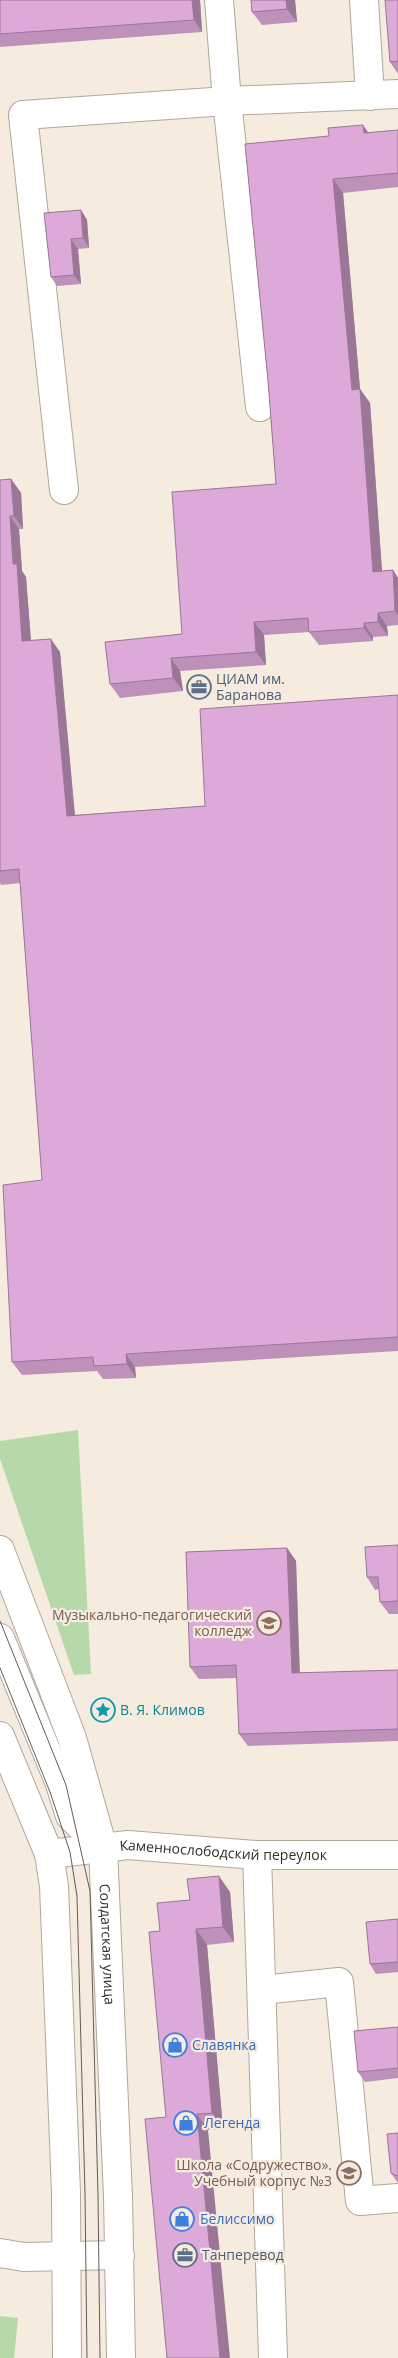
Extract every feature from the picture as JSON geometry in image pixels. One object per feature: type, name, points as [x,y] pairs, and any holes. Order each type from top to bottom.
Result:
[{"type":"main road","points":[[219,0],[227,101],[260,407]]},
{"type":"main road","points":[[364,0],[370,96]]},
{"type":"main road","points":[[64,490],[23,116],[227,101],[398,94]]},
{"type":"main road","name":"Солдатская улица","points":[[0,1550],[72,1738],[103,1848],[120,2255],[120,2358]]},
{"type":"main road","points":[[0,1638],[60,1784],[70,1816],[103,1848]]},
{"type":"main road","points":[[0,1736],[49,1854],[57,1916],[67,2257],[67,2358]]},
{"type":"main road","name":"Каменнослободский переулок","points":[[49,1854],[128,1845],[257,1855],[398,1855]]},
{"type":"main road","points":[[257,1855],[273,2358]]},
{"type":"main road","points":[[262,1990],[339,1982],[360,2201],[398,2198]]},
{"type":"main road","points":[[0,2253],[24,2257],[120,2255]]},
{"type":"green space","points":[[78,1430],[91,1674],[74,1675],[0,1459],[0,1441]]},
{"type":"green space","points":[[0,2316],[18,2318],[14,2358],[0,2358]]},
{"type":"building","points":[[0,0],[192,0],[194,20],[0,34]]},
{"type":"building","points":[[251,0],[286,0],[287,9],[252,12]]},
{"type":"building","points":[[385,0],[398,0],[398,61],[390,62]]},
{"type":"building","points":[[363,125],[364,133],[398,130],[398,173],[333,179],[352,390],[360,389],[373,572],[393,570],[395,611],[378,613],[378,622],[364,623],[364,628],[309,632],[308,618],[254,622],[256,652],[171,658],[173,678],[110,684],[105,642],[182,634],[172,492],[276,484],[245,144],[329,136],[328,128]]},
{"type":"building","points":[[81,210],[83,238],[71,239],[74,275],[51,277],[44,213]]},
{"type":"building","points":[[11,479],[14,516],[10,516],[13,564],[17,564],[22,641],[51,639],[67,816],[205,806],[200,709],[398,695],[398,1337],[126,1354],[127,1364],[94,1366],[93,1357],[12,1362],[3,1185],[42,1180],[19,869],[0,871],[0,480]]},
{"type":"building","points":[[398,1545],[398,1601],[380,1602],[378,1577],[367,1577],[365,1547]]},
{"type":"building","points":[[287,1548],[292,1673],[398,1670],[398,1729],[239,1734],[236,1665],[190,1667],[186,1552]]},
{"type":"building","points":[[219,1876],[223,1927],[196,1929],[212,2113],[197,2114],[220,2358],[167,2358],[145,2119],[166,2117],[149,1932],[160,1931],[157,1903],[190,1900],[187,1879]]},
{"type":"building","points":[[398,1919],[398,1962],[370,1964],[366,1922]]},
{"type":"building","points":[[398,2027],[398,2068],[358,2072],[354,2031]]},
{"type":"building","points":[[398,2133],[398,2176],[391,2173],[387,2134]]},
{"type":"tram line","points":[[0,1621],[66,1785],[90,1891],[100,2358]]},
{"type":"tram line","points":[[0,1668],[50,1792],[70,1852],[77,1896],[85,2194],[87,2358]]},
{"type":"place","name":"ЦИАМ им. Баранова","points":[[199,687]]},
{"type":"place","name":"Музыкально-педагогический колледж","points":[[269,1623]]},
{"type":"place","name":"В. Я. Климов","points":[[103,1710]]},
{"type":"place","name":"Славянка","points":[[175,2045]]},
{"type":"place","name":"Легенда","points":[[186,2123]]},
{"type":"place","name":"Школа «Содружество». Учебный корпус №3","points":[[349,2173]]},
{"type":"place","name":"Белиссимо","points":[[182,2219]]},
{"type":"place","name":"Танперевод","points":[[185,2255]]}]
